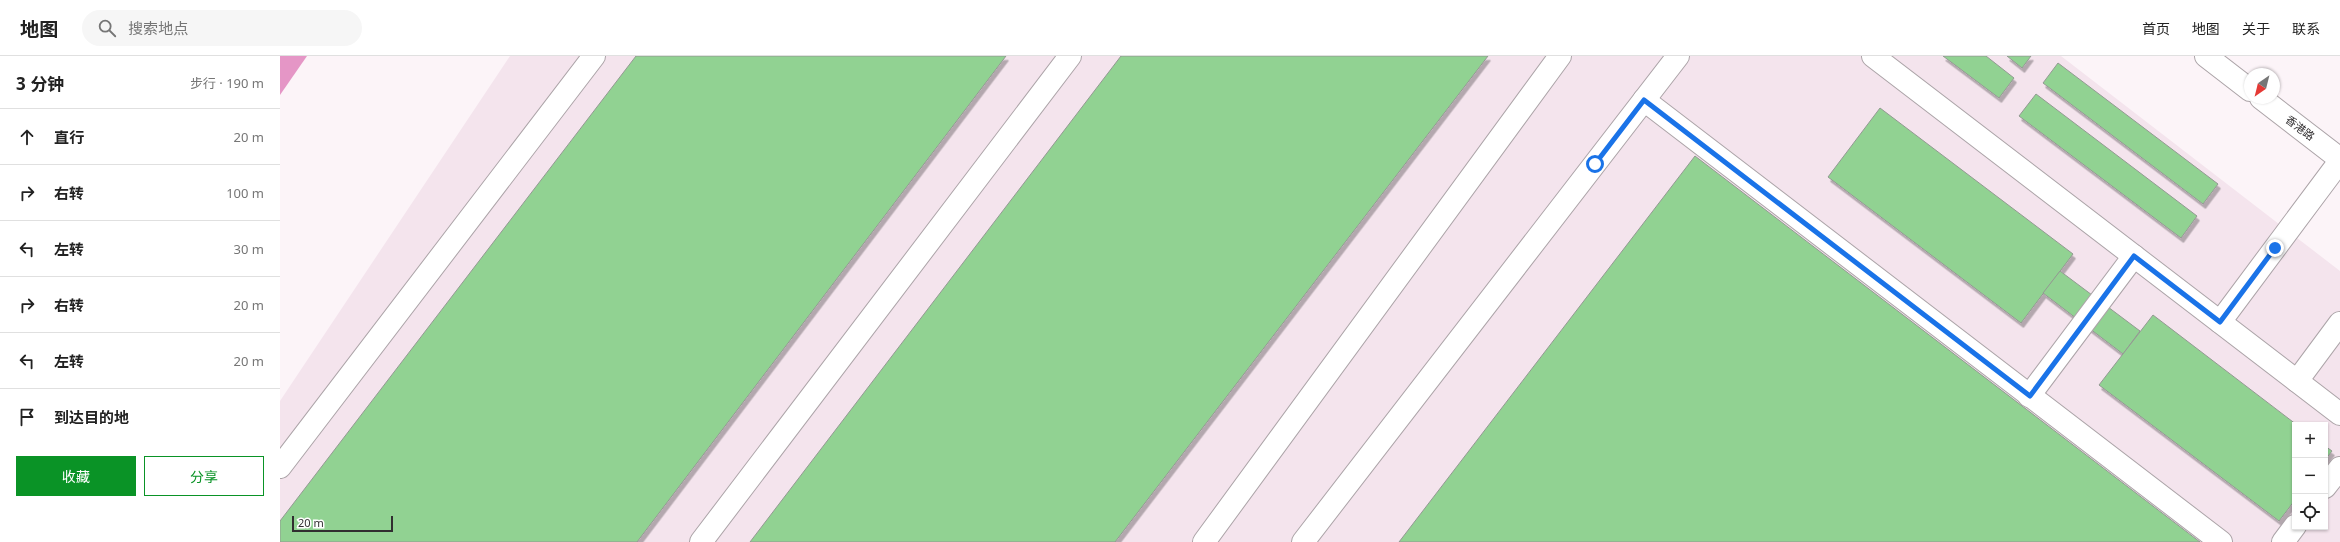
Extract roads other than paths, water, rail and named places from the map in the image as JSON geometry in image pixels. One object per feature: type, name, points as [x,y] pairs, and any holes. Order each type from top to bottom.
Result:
[{"type":"street","points":[[280,467],[594,56]]},
{"type":"street","points":[[701,542],[1070,56]]},
{"type":"street","points":[[1204,542],[1560,56]]},
{"type":"street","points":[[1303,542],[1678,56]]},
{"type":"street","points":[[1873,56],[2340,414]]},
{"type":"street","points":[[2206,56],[2244,85]]},
{"type":"street","points":[[1644,100],[2222,542]]},
{"type":"street","name":"香港路","points":[[2269,104],[2340,160]]},
{"type":"street","points":[[2220,322],[2340,160]]},
{"type":"street","points":[[2030,396],[2134,256]]},
{"type":"street","points":[[2297,380],[2340,323]]},
{"type":"street","points":[[2328,483],[2340,468]]},
{"type":"street","points":[[2283,542],[2292,530]]}]
